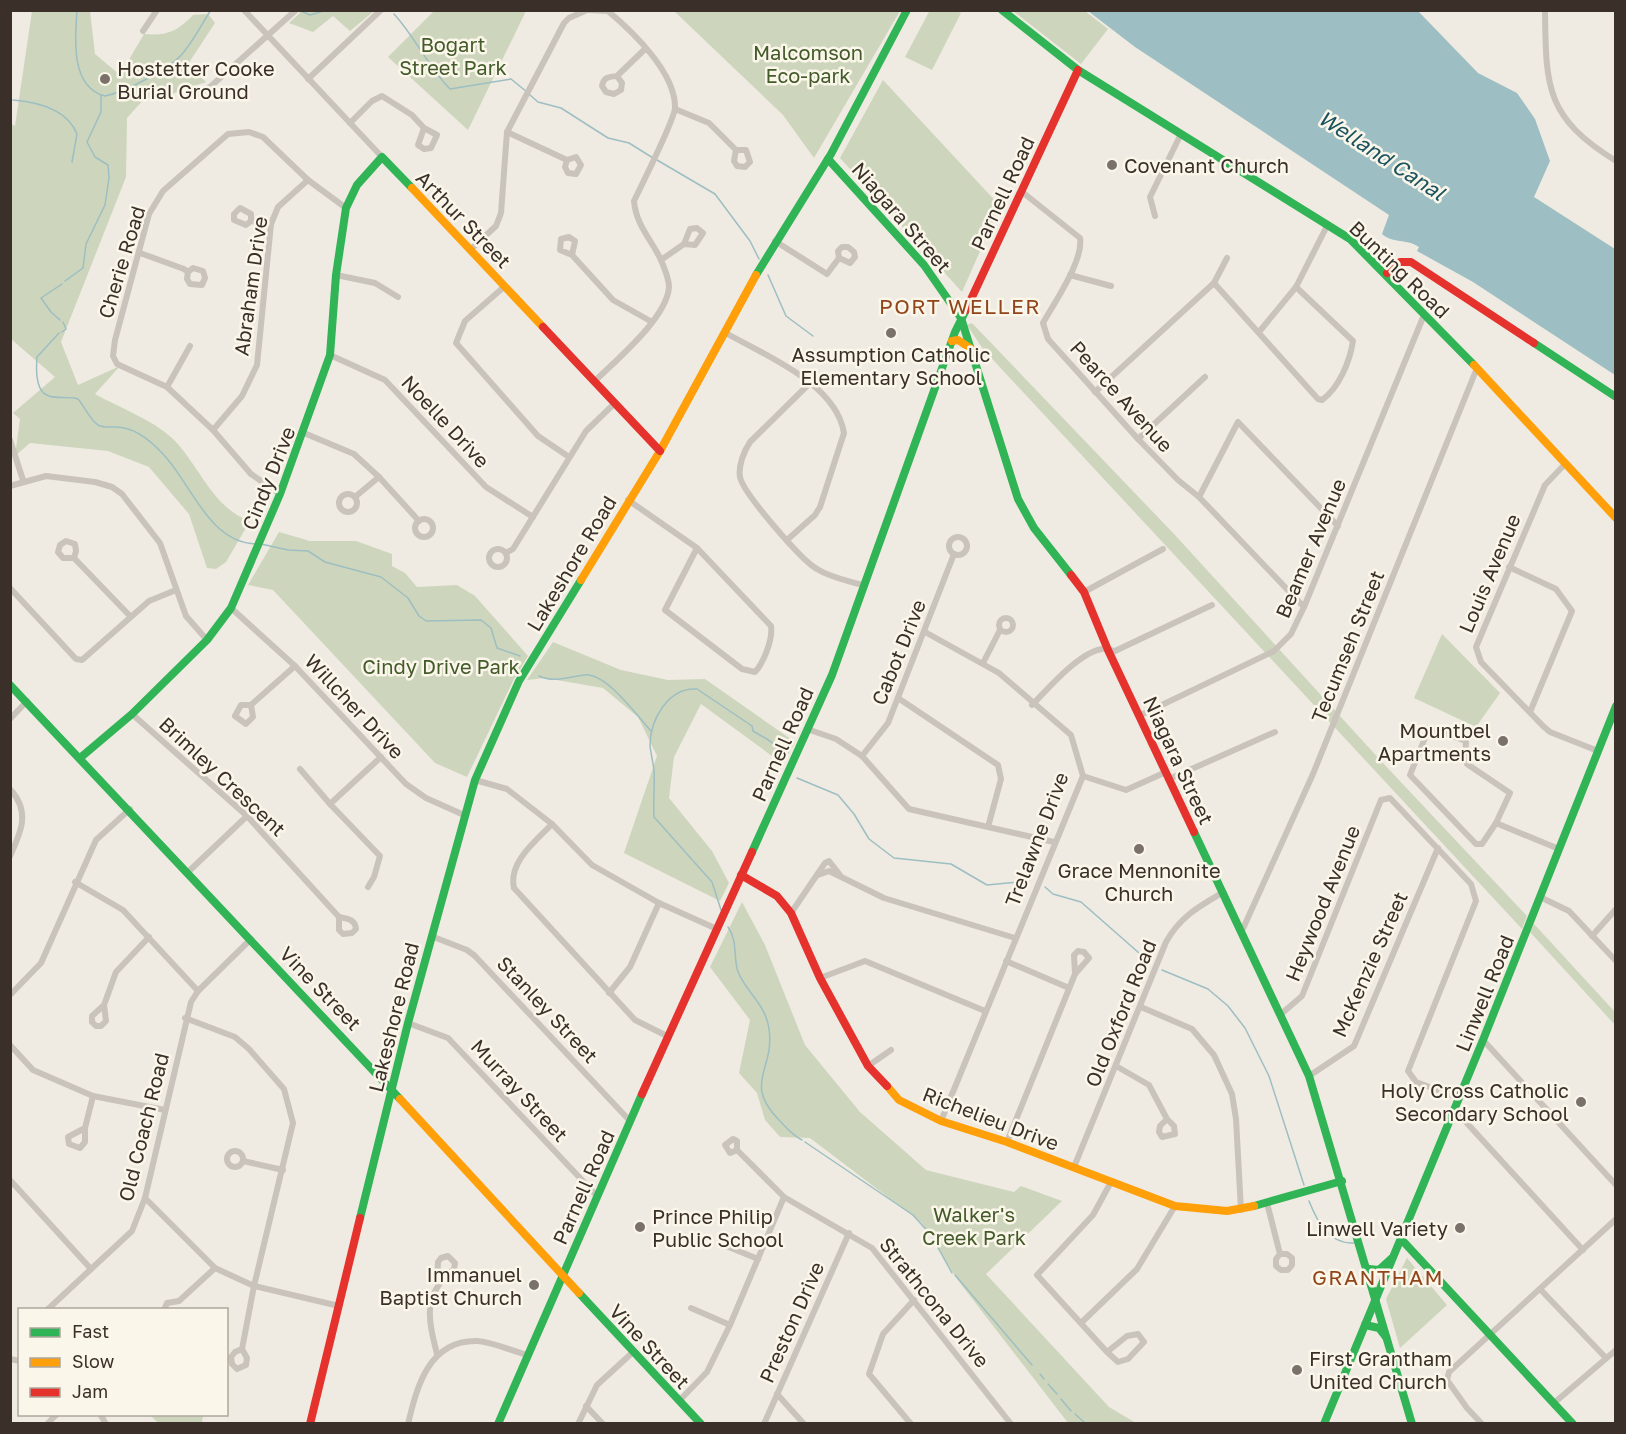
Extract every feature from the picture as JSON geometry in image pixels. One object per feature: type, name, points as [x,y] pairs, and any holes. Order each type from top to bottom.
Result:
[{"type":"main road","name":"Lakeshore Road","points":[[310,1424],[430,936],[475,780],[519,681],[660,451],[775,241],[840,138],[907,10]]},
{"type":"main road","name":"Bunting Road","points":[[1002,10],[1078,70],[1180,136],[1350,239],[1387,273],[1616,518]]},
{"type":"main road","name":"Parnell Road","points":[[498,1424],[630,1120],[807,729],[866,587],[961,318],[1078,70]]},
{"type":"main road","points":[[840,138],[835,152],[851,183]]},
{"type":"main road","name":"Cindy Drive","points":[[80,758],[132,714],[207,640],[231,608],[304,433],[330,355],[336,275],[346,208],[357,186],[382,156]]},
{"type":"main road","name":"Arthur Street","points":[[382,156],[660,451]]},
{"type":"main road","name":"Niagara Street","points":[[828,159],[924,265],[961,318],[1018,499],[1034,528],[1084,592],[1108,650],[1141,715],[1309,1076],[1369,1269],[1413,1424]]},
{"type":"main road","points":[[1387,273],[1400,262],[1411,262],[1616,397]]},
{"type":"main road","points":[[953,304],[975,290]]},
{"type":"main road","points":[[952,341],[958,340],[973,351]]},
{"type":"main road","name":"Vine Street","points":[[10,685],[378,1072],[408,1108],[701,1424]]},
{"type":"main road","name":"Linwell Road","points":[[1324,1424],[1483,1040],[1615,711]]},
{"type":"main road","name":"Richelieu Drive","points":[[741,875],[777,896],[791,913],[819,978],[868,1066],[899,1100],[941,1121],[1007,1142],[1174,1206],[1227,1211],[1241,1210],[1342,1181]]},
{"type":"main road","points":[[378,1072],[392,1072],[399,1062]]},
{"type":"main road","points":[[386,1116],[398,1108],[408,1108]]},
{"type":"main road","points":[[1401,1239],[1573,1424]]},
{"type":"main road","points":[[1369,1269],[1379,1270],[1395,1254]]},
{"type":"main road","points":[[1365,1325],[1379,1328],[1389,1340]]},
{"type":"street","points":[[143,30],[157,10]]},
{"type":"street","name":"Arthur Street","points":[[244,10],[382,156]]},
{"type":"street","points":[[195,95],[210,87],[296,10]]},
{"type":"street","points":[[308,79],[381,10]]},
{"type":"street","points":[[471,249],[496,226],[501,213],[507,132],[564,23],[587,10],[608,11],[645,49],[668,78],[675,109],[634,201],[635,218],[661,260],[669,288],[652,322],[595,381]]},
{"type":"street","points":[[1545,10],[1546,74],[1551,91],[1566,121],[1616,161]]},
{"type":"street","points":[[617,76],[645,49]]},
{"type":"street","points":[[350,123],[372,101],[382,96],[412,115],[424,128]]},
{"type":"street","points":[[675,109],[709,123],[736,150]]},
{"type":"street","name":"Cherie Road","points":[[280,494],[251,474],[213,430],[167,387],[123,369],[113,356],[115,340],[150,214],[163,191],[228,134],[249,132],[263,137],[308,180],[346,208]]},
{"type":"street","points":[[507,132],[567,160]]},
{"type":"street","points":[[1155,216],[1150,197],[1180,136]]},
{"type":"street","name":"Abraham Drive","points":[[213,430],[242,396],[257,365],[271,224],[278,207],[308,180]]},
{"type":"street","name":"Pearce Avenue","points":[[1021,191],[1080,238],[1081,244],[1070,275],[1043,329],[1048,339],[1138,439],[1178,480],[1199,497],[1304,606]]},
{"type":"street","points":[[251,221],[271,224]]},
{"type":"street","points":[[1259,332],[1296,287],[1328,224]]},
{"type":"street","points":[[775,241],[827,274],[839,258]]},
{"type":"street","points":[[661,260],[684,244]]},
{"type":"street","points":[[140,253],[188,272]]},
{"type":"street","points":[[572,255],[613,300],[652,322]]},
{"type":"street","points":[[1095,392],[1214,283],[1227,258]]},
{"type":"street","points":[[336,275],[375,283],[398,297]]},
{"type":"street","points":[[1070,275],[1111,286]]},
{"type":"street","points":[[1214,283],[1318,399],[1322,400],[1329,395],[1351,353],[1353,341],[1296,287]]},
{"type":"street","points":[[505,286],[465,321],[456,343],[538,435],[569,457]]},
{"type":"street","name":"Beamer Avenue","points":[[1141,715],[1274,651],[1291,634],[1338,526],[1424,315]]},
{"type":"street","points":[[724,332],[811,382],[837,410],[844,433],[820,507],[815,516],[788,540]]},
{"type":"street","points":[[167,387],[190,346]]},
{"type":"street","name":"Noelle Drive","points":[[330,355],[385,380],[486,487],[533,518]]},
{"type":"street","name":"Tecumseh Street","points":[[1241,933],[1313,774],[1477,368]]},
{"type":"street","points":[[1138,439],[1204,376]]},
{"type":"street","points":[[811,382],[750,442],[741,465],[740,477],[747,492],[788,540],[817,569],[866,587]]},
{"type":"street","points":[[506,553],[513,549],[586,431],[615,403]]},
{"type":"street","points":[[1199,497],[1238,423],[1338,526]]},
{"type":"street","points":[[304,433],[354,454],[380,477],[419,521]]},
{"type":"street","points":[[10,440],[23,480]]},
{"type":"street","name":"Louis Avenue","points":[[1565,464],[1545,485],[1476,647],[1477,654],[1550,732],[1598,751]]},
{"type":"street","points":[[10,486],[23,480],[46,476],[95,482],[117,490],[151,529],[160,543],[186,616],[207,640]]},
{"type":"street","points":[[355,497],[380,477]]},
{"type":"street","points":[[628,500],[697,548],[771,626],[772,633],[768,645],[755,672],[742,669],[665,610],[697,548]]},
{"type":"street","points":[[1084,592],[1163,549]]},
{"type":"street","name":"Cabot Drive","points":[[862,756],[888,723],[954,554]]},
{"type":"street","points":[[74,558],[130,616]]},
{"type":"street","points":[[1509,567],[1556,589],[1572,612],[1530,712]]},
{"type":"street","points":[[10,588],[76,659],[82,660],[149,601],[176,590]]},
{"type":"street","points":[[1032,705],[1061,675],[1082,659],[1102,649],[1115,651],[1212,605]]},
{"type":"street","name":"Willcher Drive","points":[[231,608],[295,666],[406,784],[426,798],[464,815]]},
{"type":"street","points":[[982,663],[1000,630]]},
{"type":"street","name":"Trelawne Drive","points":[[925,632],[1005,678],[1032,705],[1071,735],[1083,776],[941,1121]]},
{"type":"street","points":[[251,705],[295,666]]},
{"type":"street","points":[[898,698],[998,765],[1001,779],[988,827]]},
{"type":"street","points":[[10,718],[27,701]]},
{"type":"street","name":"Brimley Crescent","points":[[132,714],[247,816],[339,917]]},
{"type":"street","points":[[1429,728],[1466,741],[1467,764],[1510,793],[1496,824],[1482,844],[1476,844],[1410,775],[1429,728]]},
{"type":"street","points":[[807,729],[836,739],[862,756],[909,809],[1054,842]]},
{"type":"street","points":[[1083,776],[1126,790],[1168,776],[1275,732]]},
{"type":"street","points":[[330,804],[381,757]]},
{"type":"street","points":[[300,770],[380,856],[374,877],[368,887]]},
{"type":"street","points":[[475,780],[507,789],[552,824],[592,865],[659,903],[717,929]]},
{"type":"street","points":[[10,789],[19,800],[24,824],[10,856]]},
{"type":"street","name":"Heywood Avenue","points":[[1280,1015],[1302,996],[1381,800],[1390,798],[1438,848]]},
{"type":"street","points":[[10,996],[41,963],[75,882],[96,840],[130,809]]},
{"type":"street","points":[[187,873],[247,816]]},
{"type":"street","points":[[552,824],[521,858],[513,882],[514,888],[635,1020],[669,1037]]},
{"type":"street","points":[[1496,824],[1559,849]]},
{"type":"street","points":[[1438,848],[1471,884],[1476,902],[1408,1071],[1416,1082],[1459,1098]]},
{"type":"street","name":"McKenzie Street","points":[[1309,1076],[1354,1046],[1438,848]]},
{"type":"street","points":[[791,913],[829,861],[842,878]]},
{"type":"street","points":[[818,875],[829,871],[884,898],[1015,938]]},
{"type":"street","points":[[75,882],[123,910],[198,991]]},
{"type":"street","name":"Old Oxford Road","points":[[1074,1167],[1166,942],[1175,926],[1187,913],[1222,893]]},
{"type":"street","points":[[1540,897],[1569,910],[1616,961]]},
{"type":"street","points":[[609,993],[630,966],[659,903]]},
{"type":"street","points":[[1592,936],[1616,909]]},
{"type":"street","name":"Stanley Street","points":[[430,936],[475,956],[630,1120]]},
{"type":"street","points":[[104,1005],[116,972],[149,937]]},
{"type":"street","name":"Old Coach Road","points":[[49,1308],[132,1231],[145,1198],[185,1018],[198,991],[251,939]]},
{"type":"street","points":[[819,978],[865,961],[985,1011]]},
{"type":"street","points":[[1006,961],[1069,988]]},
{"type":"street","points":[[1007,1142],[1075,974]]},
{"type":"street","points":[[1141,1006],[1192,1029],[1214,1055],[1232,1094],[1236,1119],[1241,1210]]},
{"type":"street","points":[[185,1018],[235,1037],[284,1089],[293,1123],[254,1286],[243,1349]]},
{"type":"street","name":"Murray Street","points":[[408,1023],[448,1038],[597,1196]]},
{"type":"street","points":[[1483,1040],[1616,1185]]},
{"type":"street","points":[[10,1045],[33,1070],[93,1096],[165,1110]]},
{"type":"street","points":[[868,1066],[891,1050]]},
{"type":"street","points":[[1116,1066],[1149,1085],[1167,1119]]},
{"type":"street","points":[[85,1128],[93,1096]]},
{"type":"street","points":[[1454,1109],[1583,1250]]},
{"type":"street","name":"Strathcona Drive","points":[[737,1150],[784,1197],[873,1248],[1010,1423]]},
{"type":"street","points":[[243,1161],[283,1170]]},
{"type":"street","points":[[10,1180],[91,1269]]},
{"type":"street","points":[[1107,1352],[1131,1334],[1138,1334],[1144,1342],[1123,1362],[1118,1362],[1107,1352],[1036,1275],[1093,1215],[1111,1182]]},
{"type":"street","points":[[678,1401],[706,1372],[730,1325],[784,1197]]},
{"type":"street","points":[[145,1198],[215,1268],[254,1286],[339,1306]]},
{"type":"street","points":[[1267,1203],[1280,1254]]},
{"type":"street","points":[[1081,1323],[1137,1269],[1174,1206]]},
{"type":"street","points":[[1482,1424],[1447,1380],[1449,1372],[1614,1223]]},
{"type":"street","name":"Preston Drive","points":[[764,1424],[849,1233]]},
{"type":"street","points":[[719,1243],[758,1259]]},
{"type":"street","points":[[165,1308],[167,1302],[179,1301],[215,1268]]},
{"type":"street","points":[[437,1282],[429,1323],[437,1354]]},
{"type":"street","points":[[1540,1289],[1606,1358]]},
{"type":"street","points":[[911,1424],[869,1374],[883,1334],[914,1300]]},
{"type":"street","points":[[178,1308],[179,1301]]},
{"type":"street","points":[[691,1308],[730,1325]]},
{"type":"street","points":[[408,1424],[416,1388],[437,1354],[465,1343],[478,1341],[527,1355]]},
{"type":"street","points":[[1554,1403],[1616,1350]]},
{"type":"street","points":[[578,1424],[597,1385],[633,1352]]},
{"type":"street","points":[[777,1394],[804,1424]]},
{"type":"street","points":[[586,1406],[603,1424]]},
{"type":"green space","points":[[930,10],[961,13],[932,70],[905,57]]},
{"type":"green space","points":[[32,11],[90,11],[95,54],[120,75],[144,34],[171,32],[193,15],[208,14],[215,23],[188,64],[206,82],[163,97],[144,99],[127,118],[126,177],[61,342],[78,385],[120,366],[95,394],[164,431],[182,448],[216,496],[237,515],[250,521],[226,562],[216,569],[207,568],[189,514],[149,467],[108,451],[30,443],[15,456],[20,419],[13,413],[55,377],[11,339],[10,123],[15,126]]},
{"type":"green space","points":[[302,11],[374,11],[350,31],[333,16],[313,32],[289,23]]},
{"type":"green space","name":"Bogart Street Park","points":[[434,11],[526,11],[468,130],[388,57]]},
{"type":"green space","name":"Malcomson Eco-park","points":[[674,11],[900,11],[814,158],[783,115]]},
{"type":"green space","points":[[1013,11],[1085,11],[1108,29],[1081,64]]},
{"type":"green space","points":[[883,80],[1000,206],[962,292],[840,158]]},
{"type":"green space","points":[[972,323],[1175,535],[1382,762],[1527,916],[1522,929],[983,349],[967,325]]},
{"type":"green space","name":"Cindy Drive Park","points":[[279,532],[310,541],[356,541],[392,554],[392,566],[405,573],[417,587],[457,585],[475,596],[528,656],[514,679],[467,777],[435,763],[273,590],[248,585]]},
{"type":"green space","points":[[1442,634],[1500,693],[1476,727],[1414,698]]},
{"type":"green space","points":[[553,642],[621,670],[668,680],[705,679],[795,742],[783,764],[701,704],[674,757],[669,798],[712,851],[729,883],[720,901],[624,853],[657,756],[638,717],[603,688],[545,678],[527,680]]},
{"type":"green space","name":"Walker's Creek Park","points":[[742,902],[765,945],[805,1045],[860,1112],[926,1170],[1014,1192],[1021,1186],[1062,1201],[986,1274],[1109,1407],[1136,1423],[1068,1423],[957,1279],[922,1223],[810,1138],[780,1137],[765,1120],[757,1093],[739,1073],[750,1020],[710,967]]},
{"type":"green space","points":[[1534,924],[1615,1012],[1615,1025],[1530,932]]},
{"type":"green space","points":[[1407,1258],[1447,1305],[1400,1348],[1386,1299]]},
{"type":"green space","points":[[151,1416],[203,1416],[202,1423],[158,1423]]},
{"type":"water","name":"Welland Canal","points":[[1088,11],[1418,11],[1478,73],[1517,93],[1535,119],[1550,161],[1534,197],[1615,249],[1615,375],[1473,282],[1417,251],[1419,247],[1386,237],[1382,234],[1389,215],[1135,47]]},
{"type":"waterway","points":[[77,10],[76,47],[80,72],[94,91],[105,96],[147,79],[177,59],[191,43],[211,10]]},
{"type":"waterway","points":[[301,11],[310,15],[327,10]]},
{"type":"waterway","points":[[394,14],[450,89],[511,79],[527,92]]},
{"type":"waterway","points":[[65,281],[83,268],[86,244],[105,205],[109,178],[108,165],[95,157],[87,142],[101,112],[101,95]]},
{"type":"waterway","points":[[530,95],[538,102],[561,108],[608,138],[629,143],[653,158]]},
{"type":"waterway","points":[[13,100],[51,108],[66,118],[77,134],[72,162]]},
{"type":"waterway","points":[[657,160],[715,194],[750,241],[759,259]]},
{"type":"waterway","points":[[768,275],[786,316],[813,336]]},
{"type":"waterway","points":[[60,320],[41,298],[62,284]]},
{"type":"waterway","points":[[62,332],[66,329],[63,322]]},
{"type":"waterway","points":[[59,333],[37,357],[37,380],[44,394],[52,397],[78,399],[98,425],[129,429],[148,440],[173,466],[213,523],[226,534],[240,541],[256,544]]},
{"type":"waterway","points":[[261,544],[288,550],[308,551],[325,562],[381,577],[408,598],[419,616],[426,621],[481,620],[491,628],[497,648],[520,656]]},
{"type":"waterway","points":[[539,676],[556,679],[584,675],[602,680],[620,696],[651,731]]},
{"type":"waterway","points":[[721,910],[712,882],[654,817],[654,770],[650,746],[657,716],[669,699],[677,693],[697,689],[752,726],[753,731],[772,743],[778,751],[781,764]]},
{"type":"waterway","points":[[797,778],[838,795],[854,814],[869,839],[894,858],[951,864],[987,885],[1029,881]]},
{"type":"waterway","points":[[1045,887],[1053,894],[1081,902],[1147,960]]},
{"type":"waterway","points":[[728,927],[733,938],[738,972],[764,1013],[769,1029],[770,1043],[761,1085],[763,1095],[778,1119],[802,1140]]},
{"type":"waterway","points":[[1162,970],[1208,989],[1228,1006],[1245,1028],[1269,1076],[1304,1185]]},
{"type":"waterway","points":[[805,1142],[913,1215],[931,1235],[952,1273]]},
{"type":"waterway","points":[[1309,1201],[1320,1223],[1330,1235],[1337,1240],[1354,1243]]},
{"type":"waterway","points":[[955,1275],[1032,1365]]},
{"type":"waterway","points":[[1040,1374],[1044,1379]]},
{"type":"waterway","points":[[1048,1384],[1057,1394]]},
{"type":"waterway","points":[[1061,1399],[1071,1411]]},
{"type":"waterway","points":[[1075,1414],[1086,1424]]},
{"type":"traffic: fast","points":[[756,275],[831,154],[907,10]]},
{"type":"traffic: fast","points":[[1002,10],[1078,70],[1350,239],[1474,365]]},
{"type":"traffic: fast","points":[[80,758],[132,714],[207,640],[231,608],[280,494],[330,355],[336,275],[346,208],[357,185],[382,157],[412,188]]},
{"type":"traffic: fast","points":[[828,159],[924,265],[961,318],[1018,499],[1034,528],[1071,575]]},
{"type":"traffic: fast","points":[[752,852],[832,675],[955,332],[966,310]]},
{"type":"traffic: fast","points":[[1534,343],[1616,397]]},
{"type":"traffic: fast","points":[[360,1218],[408,1023],[475,780],[519,681],[581,580]]},
{"type":"traffic: fast","points":[[10,685],[400,1099]]},
{"type":"traffic: fast","points":[[1324,1424],[1483,1040],[1616,706]]},
{"type":"traffic: fast","points":[[1194,832],[1309,1076],[1412,1424]]},
{"type":"traffic: fast","points":[[498,1424],[642,1094]]},
{"type":"traffic: fast","points":[[1254,1206],[1342,1181]]},
{"type":"traffic: fast","points":[[1401,1239],[1573,1424]]},
{"type":"traffic: fast","points":[[1369,1269],[1379,1270],[1391,1259]]},
{"type":"traffic: fast","points":[[579,1293],[701,1424]]},
{"type":"traffic: fast","points":[[1365,1325],[1379,1328],[1386,1337]]},
{"type":"traffic: slow","points":[[412,188],[543,327]]},
{"type":"traffic: slow","points":[[581,580],[660,451],[756,275]]},
{"type":"traffic: slow","points":[[952,341],[958,340],[973,350]]},
{"type":"traffic: slow","points":[[1474,365],[1616,518]]},
{"type":"traffic: slow","points":[[887,1086],[899,1100],[941,1121],[1007,1142],[1175,1206],[1227,1211],[1254,1206]]},
{"type":"traffic: slow","points":[[400,1099],[579,1293]]},
{"type":"traffic: jam","points":[[966,310],[1078,70]]},
{"type":"traffic: jam","points":[[1387,273],[1400,262],[1411,262],[1534,343]]},
{"type":"traffic: jam","points":[[543,327],[660,451]]},
{"type":"traffic: jam","points":[[1071,575],[1084,592],[1108,650],[1194,832]]},
{"type":"traffic: jam","points":[[642,1094],[752,852]]},
{"type":"traffic: jam","points":[[741,875],[777,896],[791,913],[820,978],[868,1066],[887,1086]]},
{"type":"traffic: jam","points":[[310,1424],[360,1218]]},
{"type":"place","name":"Hostetter Cooke Burial Ground","points":[[105,79]]},
{"type":"place","name":"Covenant Church","points":[[1112,165]]},
{"type":"place","name":"Assumption Catholic Elementary School","points":[[891,333]]},
{"type":"place","name":"Mountbel Apartments","points":[[1503,741]]},
{"type":"place","name":"Grace Mennonite Church","points":[[1139,849]]},
{"type":"place","name":"Holy Cross Catholic Secondary School","points":[[1581,1102]]},
{"type":"place","name":"Prince Philip Public School","points":[[640,1227]]},
{"type":"place","name":"Linwell Variety","points":[[1460,1228]]},
{"type":"place","name":"Immanuel Baptist Church","points":[[534,1285]]},
{"type":"place","name":"First Grantham United Church","points":[[1297,1370]]},
{"type":"district","name":"PORT WELLER","points":[[960,306]]},
{"type":"district","name":"GRANTHAM","points":[[1378,1277]]}]
